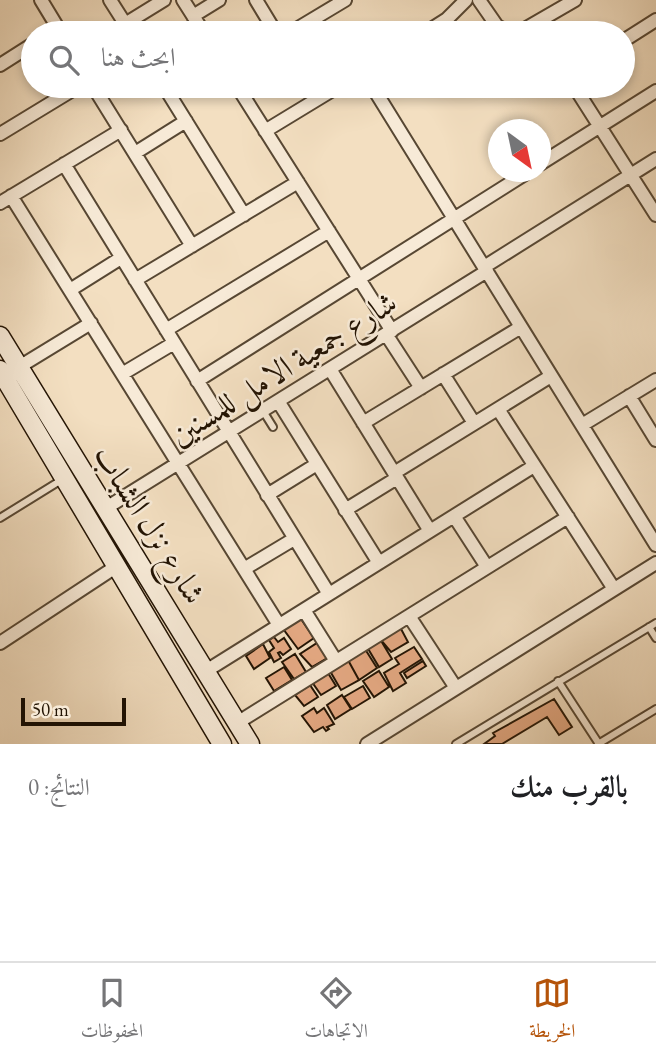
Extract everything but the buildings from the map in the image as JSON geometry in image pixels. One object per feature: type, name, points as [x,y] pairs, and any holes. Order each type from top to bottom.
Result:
[{"type":"street","points":[[41,0],[52,21]]},
{"type":"street","points":[[110,0],[123,21]]},
{"type":"street","points":[[138,21],[164,0]]},
{"type":"street","points":[[183,0],[196,21]]},
{"type":"street","points":[[193,16],[219,0]]},
{"type":"street","points":[[256,0],[269,21]]},
{"type":"street","points":[[313,21],[329,4],[345,0]]},
{"type":"street","points":[[444,21],[466,0]]},
{"type":"street","points":[[479,0],[494,21]]},
{"type":"street","points":[[548,21],[575,0]]},
{"type":"street","points":[[635,33],[656,20]]},
{"type":"street","points":[[0,65],[21,52]]},
{"type":"street","points":[[551,158],[656,91]]},
{"type":"street","points":[[0,134],[59,98]]},
{"type":"street","points":[[101,98],[192,246]]},
{"type":"street","points":[[172,98],[244,215]]},
{"type":"street","points":[[244,98],[359,279],[421,388]]},
{"type":"street","points":[[265,131],[319,98]]},
{"type":"street","points":[[379,98],[656,545]]},
{"type":"street","points":[[582,98],[656,215]]},
{"type":"street","points":[[135,153],[186,121]]},
{"type":"street","points":[[121,130],[6,199],[70,289],[279,625]]},
{"type":"street","name":"شارع جمعية الامل للمسنين","points":[[106,508],[389,333],[656,159]]},
{"type":"street","points":[[64,164],[328,594]]},
{"type":"street","points":[[197,381],[512,182]]},
{"type":"street","points":[[135,280],[298,183]]},
{"type":"street","points":[[166,330],[329,232]]},
{"type":"street","points":[[70,289],[121,258]]},
{"type":"street","points":[[19,367],[91,323]]},
{"type":"street","points":[[363,423],[521,327]]},
{"type":"street","name":"شارع نزل الشباب","points":[[0,336],[19,367],[65,478],[222,744]]},
{"type":"street","points":[[122,374],[174,343]]},
{"type":"street","points":[[330,369],[430,531]]},
{"type":"street","name":"شارع نزل الشباب","points":[[0,370],[38,416],[106,508],[250,744]]},
{"type":"street","points":[[443,374],[474,423]]},
{"type":"street","points":[[345,510],[474,423],[551,376]]},
{"type":"street","points":[[582,425],[656,380]]},
{"type":"street","points":[[629,396],[656,440]]},
{"type":"street","points":[[278,401],[379,563]]},
{"type":"street","points":[[498,409],[614,589]]},
{"type":"street","points":[[267,495],[317,464]]},
{"type":"street","points":[[205,671],[534,466]]},
{"type":"street","points":[[454,516],[487,567]]},
{"type":"street","points":[[237,723],[568,517]]},
{"type":"street","points":[[244,569],[294,539]]},
{"type":"street","points":[[367,744],[656,563]]},
{"type":"street","points":[[0,643],[117,566]]},
{"type":"street","points":[[304,610],[336,662]]},
{"type":"street","points":[[409,616],[456,688]]},
{"type":"lane","points":[[263,411],[273,427]]},
{"type":"lane","points":[[0,506],[3,516],[65,478]]},
{"type":"lane","points":[[456,744],[468,741],[558,681],[654,624],[656,638]]},
{"type":"lane","points":[[558,681],[598,744],[656,709]]}]
